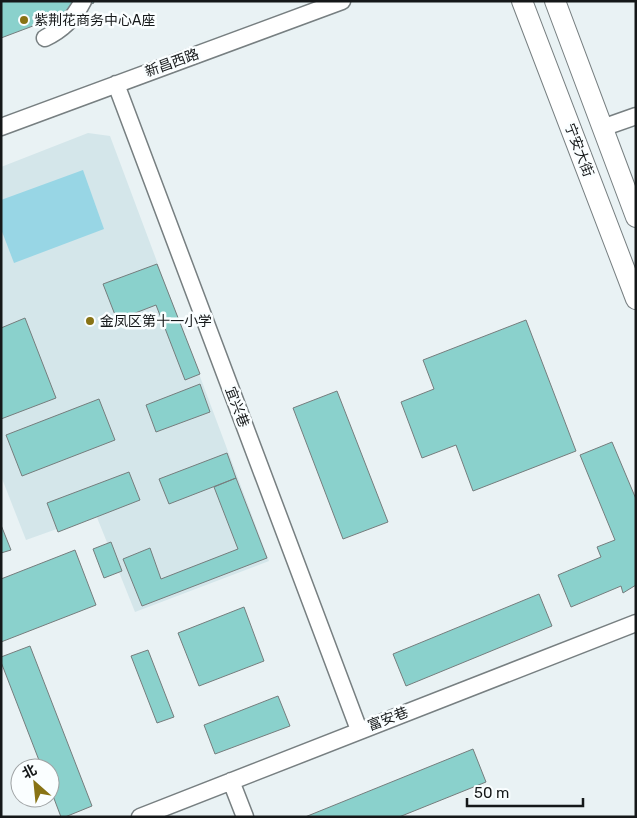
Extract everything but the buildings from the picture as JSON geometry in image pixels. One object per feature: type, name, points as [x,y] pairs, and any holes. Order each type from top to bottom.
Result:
[{"type":"main road","name":"宁安大街","points":[[522,1],[636,299]]},
{"type":"main road","points":[[555,1],[636,217]]},
{"type":"street","points":[[45,38],[67,24],[83,1]]},
{"type":"street","name":"新昌西路","points":[[1,128],[342,1]]},
{"type":"street","name":"宜兴巷","points":[[116,84],[358,730]]},
{"type":"street","points":[[602,128],[636,116]]},
{"type":"street","name":"富安巷","points":[[140,817],[358,730],[636,623]]},
{"type":"street","points":[[231,781],[245,817]]},
{"type":"shaded area","name":"金凤区第十一小学","points":[[88,133],[110,136],[269,561],[135,612],[96,515],[26,540],[1,476],[1,167]]},
{"type":"shaded area","points":[[83,170],[104,229],[14,263],[1,229],[1,200]]},
{"type":"place","name":"紫荆花商务中心A座","points":[[24,20]]},
{"type":"place","name":"金凤区第十一小学","points":[[90,321]]}]
